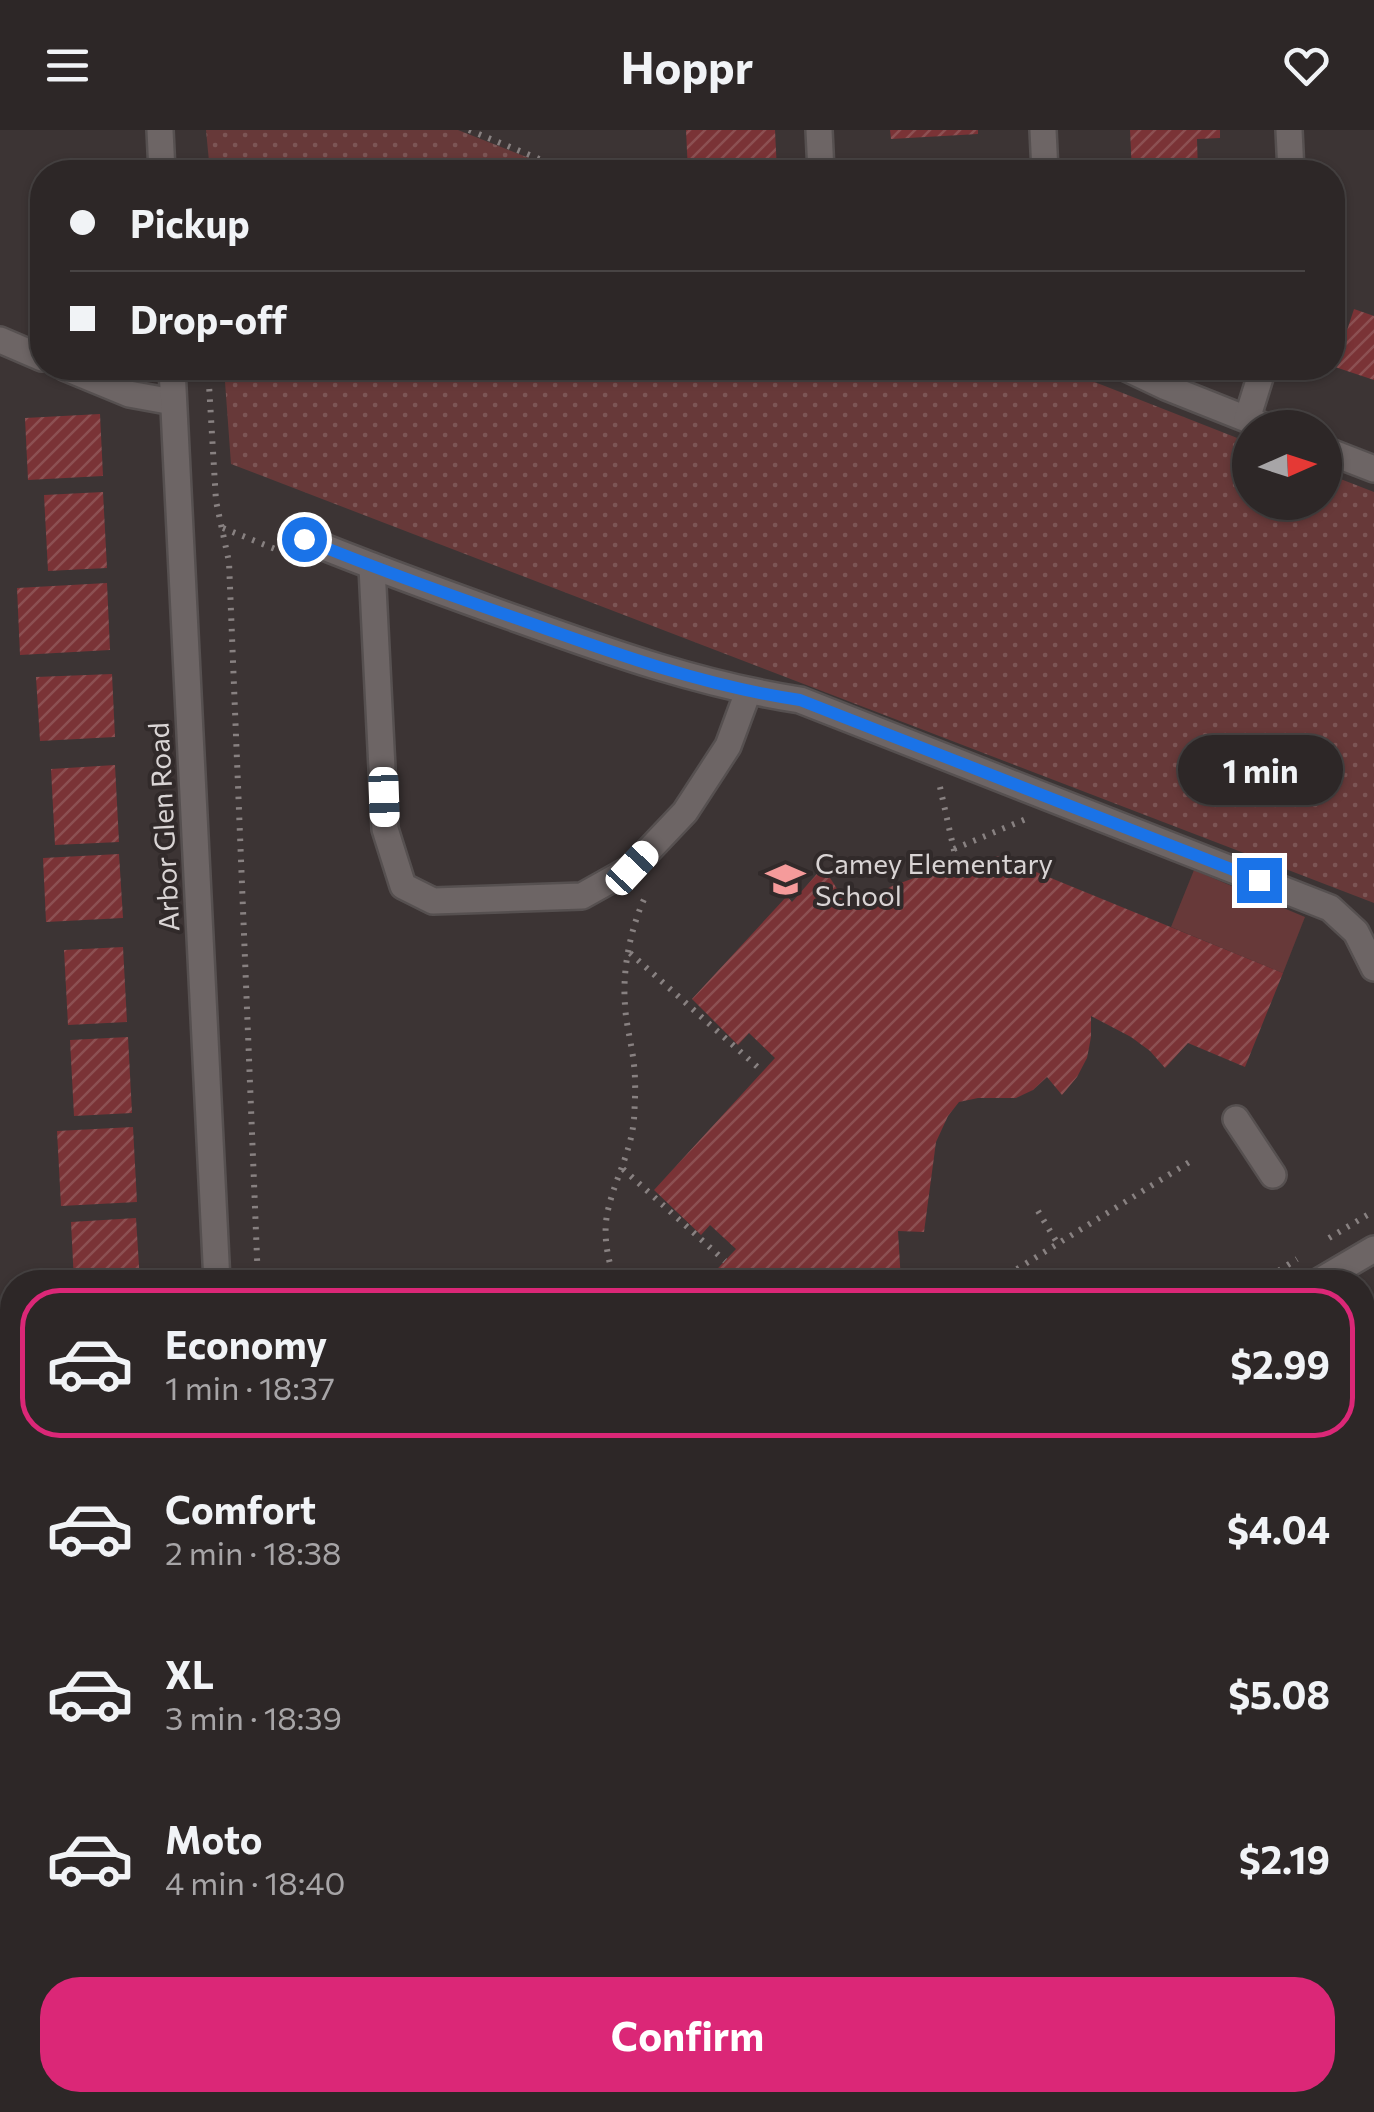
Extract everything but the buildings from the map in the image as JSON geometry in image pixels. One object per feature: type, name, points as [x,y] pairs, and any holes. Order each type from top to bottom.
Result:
[{"type":"street","points":[[160,130],[161,160]]},
{"type":"street","points":[[819,130],[820,160]]},
{"type":"street","points":[[1043,130],[1044,160]]},
{"type":"street","points":[[1289,130],[1290,160]]},
{"type":"street","points":[[0,340],[30,353]]},
{"type":"street","points":[[96,380],[130,394],[174,402]]},
{"type":"street","name":"Arbor Glen Road","points":[[173,380],[216,1270]]},
{"type":"street","points":[[1151,380],[1232,413]]},
{"type":"street","points":[[1259,410],[1262,380]]},
{"type":"street","points":[[1342,457],[1374,469]]},
{"type":"street","points":[[295,546],[372,566],[637,662],[748,692],[800,700],[1330,908],[1356,932],[1374,968]]},
{"type":"street","points":[[372,566],[385,830],[403,886],[433,901],[582,896],[632,868],[685,812],[707,780],[728,746],[748,692]]},
{"type":"street","points":[[1236,1119],[1273,1175]]},
{"type":"street","points":[[1338,1270],[1374,1248]]},
{"type":"path","points":[[469,130],[542,160]]},
{"type":"path","points":[[209,380],[216,501],[229,562],[258,1270]]},
{"type":"path","points":[[223,528],[295,546]]},
{"type":"path","points":[[935,777],[943,792],[957,864]]},
{"type":"path","points":[[954,849],[1036,814]]},
{"type":"path","points":[[613,1270],[607,1249],[607,1216],[623,1168],[636,1092],[624,1000],[629,952],[640,906],[655,878]]},
{"type":"path","points":[[629,952],[762,1071]]},
{"type":"path","points":[[1017,1270],[1191,1161]]},
{"type":"path","points":[[623,1168],[725,1260]]},
{"type":"path","points":[[1038,1211],[1058,1244]]},
{"type":"green space","points":[[206,130],[458,130],[534,160],[209,160]]},
{"type":"green space","points":[[225,380],[1090,380],[1232,436],[1232,520],[1342,520],[1342,480],[1374,492],[1374,903],[231,464]]},
{"type":"green space","points":[[1194,870],[1305,917],[1283,973],[1171,927]]},
{"type":"place","name":"Camey Elementary School","points":[[785,880]]},
{"type":"route","points":[[304,539],[637,662],[748,692],[800,700],[1259,880]]}]
